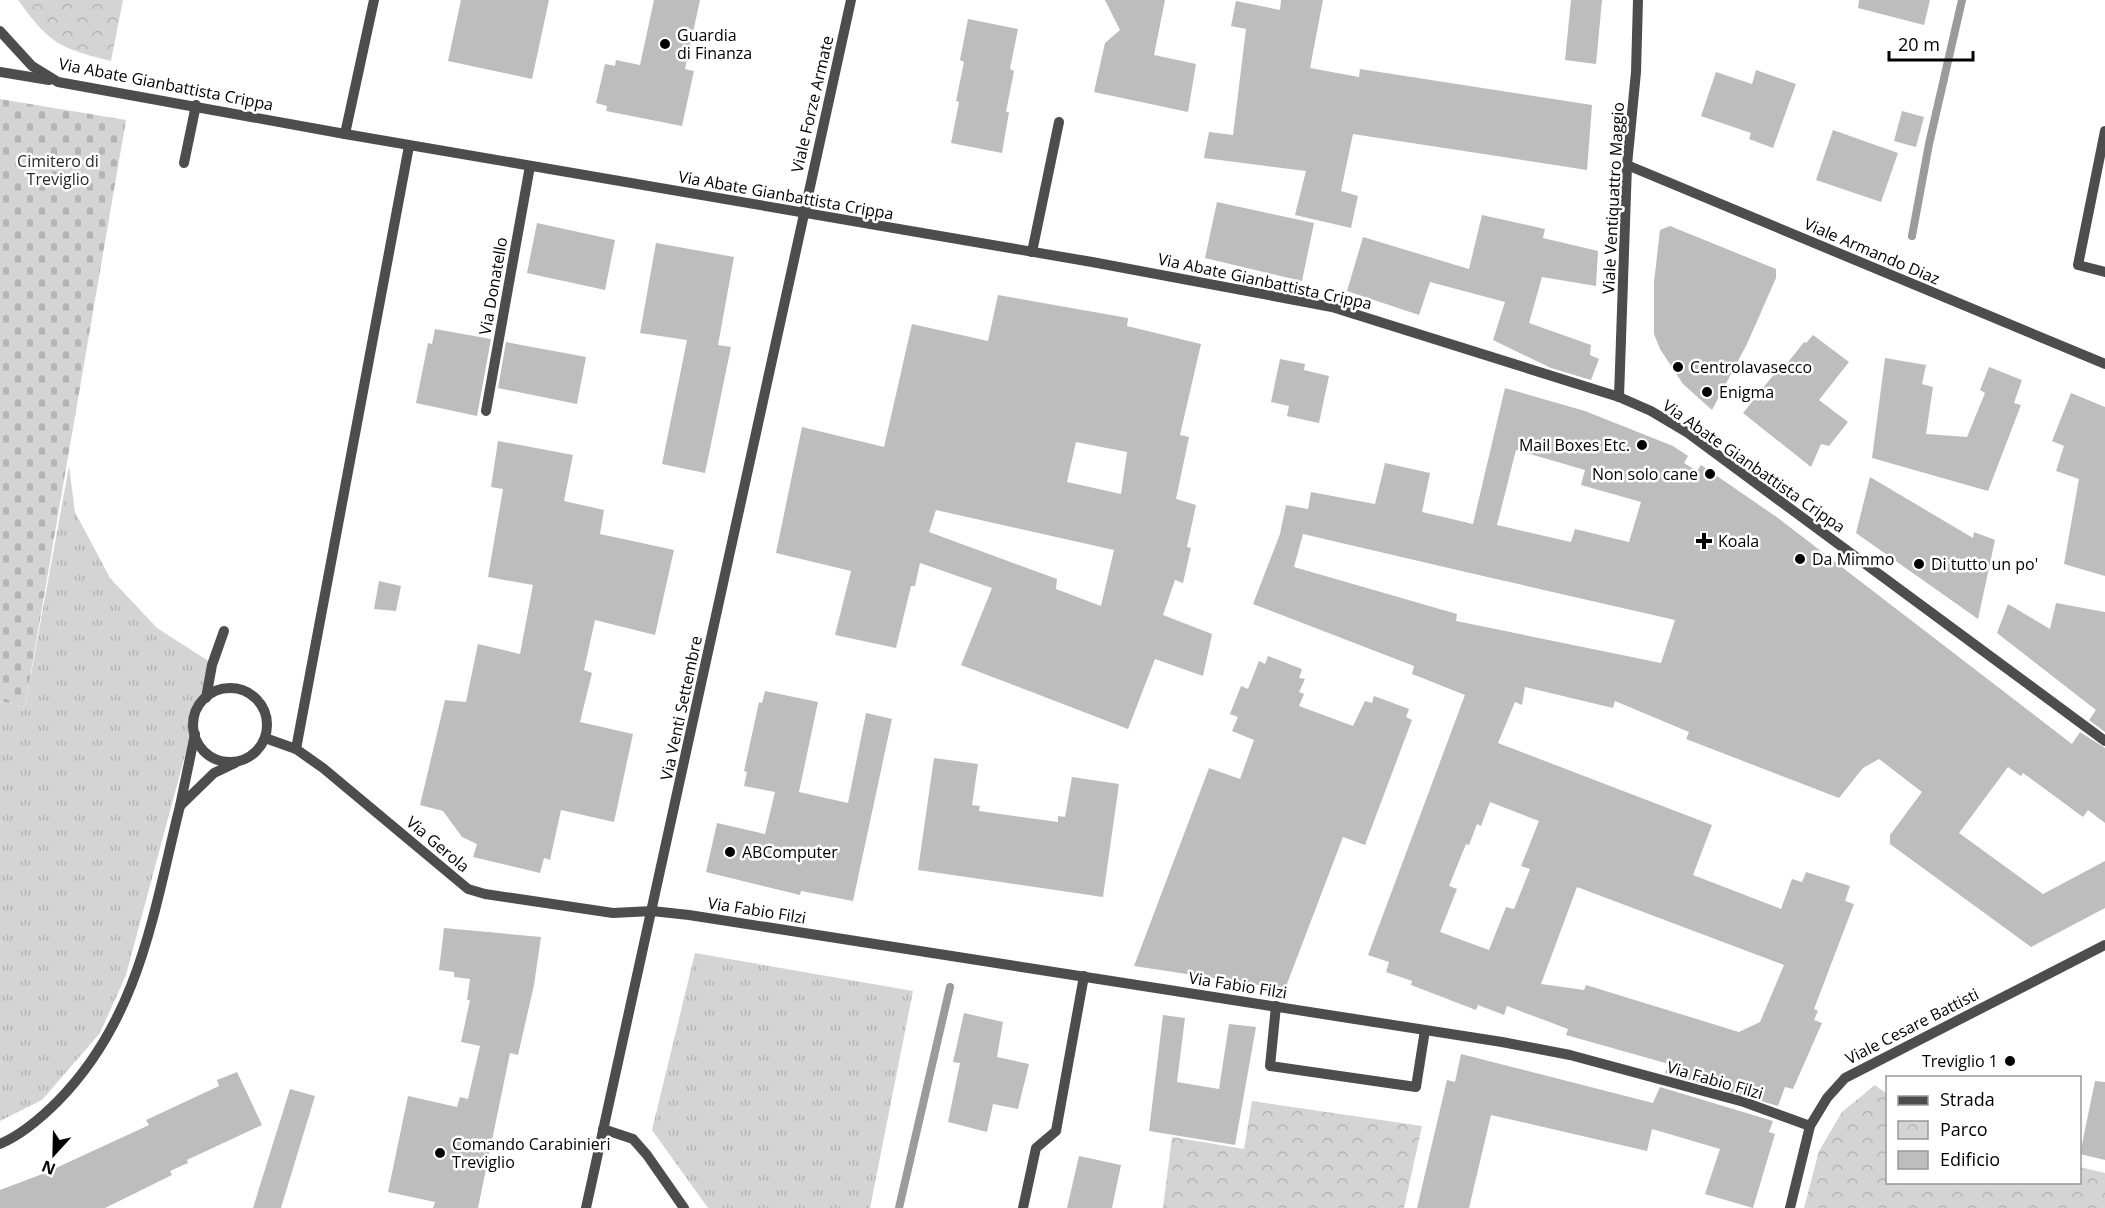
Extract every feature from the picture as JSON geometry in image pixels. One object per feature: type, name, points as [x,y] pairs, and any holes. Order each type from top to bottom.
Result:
[{"type":"street","points":[[345,134],[374,0]]},
{"type":"street","name":"Viale Forze Armate","points":[[803,214],[851,0]]},
{"type":"street","name":"Viale Ventiquattro Maggio","points":[[1618,397],[1627,165],[1636,72],[1638,0]]},
{"type":"street","name":"Via Abate Gianbattista Crippa","points":[[0,31],[32,66],[58,82],[196,105],[410,146],[1032,252],[1332,307],[1618,397],[1650,411],[1688,434],[2105,741]]},
{"type":"street","points":[[0,72],[58,82]]},
{"type":"street","points":[[184,163],[196,105]]},
{"type":"street","points":[[1032,252],[1059,122]]},
{"type":"street","points":[[2105,131],[2102,160],[2078,265],[2105,272]]},
{"type":"street","points":[[296,749],[410,146]]},
{"type":"street","name":"Viale Armando Diaz","points":[[1627,165],[2105,364]]},
{"type":"street","name":"Via Donatello","points":[[486,411],[530,166]]},
{"type":"street","name":"Via Venti Settembre","points":[[586,1208],[803,214]]},
{"type":"street","points":[[0,1144],[47,1112],[78,1081],[100,1051],[120,1016],[137,975],[180,806],[195,734],[195,714],[206,698],[212,664],[224,631]]},
{"type":"street","points":[[180,806],[214,773],[255,752],[265,738],[266,713],[251,694],[228,688],[206,698]]},
{"type":"street","points":[[195,734],[206,753],[216,759],[239,761]]},
{"type":"street","name":"Via Gerola","points":[[265,738],[296,749],[323,768],[468,889],[485,894],[613,913],[652,911]]},
{"type":"street","name":"Via Fabio Filzi","points":[[652,911],[1276,1006],[1570,1055],[1744,1102],[1810,1126]]},
{"type":"street","name":"Viale Cesare Battisti","points":[[1790,1208],[1810,1126],[1827,1098],[1845,1078],[2105,943]]},
{"type":"street","points":[[1023,1208],[1036,1148],[1056,1131],[1084,976]]},
{"type":"street","points":[[1276,1006],[1270,1066],[1416,1087],[1425,1030]]},
{"type":"street","points":[[603,1129],[633,1139],[684,1208]]},
{"type":"green space","points":[[18,0],[123,0],[111,61],[67,48],[57,42],[39,26]]},
{"type":"green space","name":"Cimitero di Treviglio","points":[[0,99],[126,120],[25,707],[0,701]]},
{"type":"green space","points":[[69,466],[75,512],[110,578],[157,628],[210,662],[126,975],[100,1033],[42,1100],[0,1121],[0,701],[25,707]]},
{"type":"green space","points":[[695,953],[913,991],[870,1208],[708,1208],[652,1130]]},
{"type":"green space","points":[[1875,1085],[1886,1093],[1886,1184],[2081,1184],[2081,1167],[2105,1173],[2105,1208],[1804,1208],[1819,1151],[1842,1112]]},
{"type":"green space","points":[[1252,1101],[1422,1126],[1404,1208],[1163,1208],[1172,1137],[1244,1149]]},
{"type":"building","points":[[461,0],[549,0],[532,79],[448,61]]},
{"type":"building","points":[[654,0],[700,0],[685,69],[694,71],[682,126],[606,111],[607,106],[596,103],[605,64],[615,66],[616,60],[640,65]]},
{"type":"building","points":[[1105,0],[1165,0],[1154,55],[1196,64],[1188,112],[1094,92],[1105,43],[1120,30]]},
{"type":"building","points":[[1281,0],[1323,0],[1310,68],[1359,77],[1360,69],[1592,105],[1587,170],[1353,134],[1341,191],[1358,196],[1351,228],[1295,215],[1306,171],[1204,158],[1209,132],[1233,135],[1246,29],[1231,26],[1236,1],[1280,10]]},
{"type":"building","points":[[1571,0],[1602,0],[1596,64],[1565,60]]},
{"type":"building","points":[[1859,0],[1930,0],[1924,25],[1858,8]]},
{"type":"building","points":[[968,19],[1018,29],[1010,69],[1014,71],[1006,112],[1009,112],[1002,153],[951,143],[964,62],[960,60]]},
{"type":"building","points":[[1756,70],[1796,84],[1773,148],[1749,139],[1751,133],[1701,116],[1716,72],[1752,84]]},
{"type":"building","points":[[1902,111],[1924,117],[1916,147],[1894,141]]},
{"type":"building","points":[[1833,130],[1898,153],[1881,202],[1816,180]]},
{"type":"building","points":[[1217,202],[1314,223],[1302,281],[1205,258]]},
{"type":"building","points":[[1482,215],[1545,229],[1543,238],[1598,251],[1596,286],[1542,277],[1529,323],[1591,345],[1590,355],[1599,359],[1591,380],[1551,368],[1493,340],[1505,302],[1430,282],[1419,315],[1347,291],[1363,237],[1469,269]]},
{"type":"building","points":[[537,223],[615,240],[605,290],[527,273]]},
{"type":"building","points":[[1670,226],[1776,269],[1776,278],[1747,344],[1712,410],[1683,384],[1660,349],[1654,334],[1654,282],[1660,230]]},
{"type":"building","points":[[656,243],[734,257],[718,345],[731,347],[705,473],[662,464],[687,340],[640,333]]},
{"type":"building","points":[[998,295],[1128,318],[1127,326],[1201,344],[1180,435],[1189,437],[1176,499],[1196,505],[1187,547],[1191,548],[1183,583],[1175,580],[1163,615],[1212,634],[1203,676],[1155,659],[1128,729],[961,665],[992,588],[920,563],[915,586],[911,586],[896,648],[835,635],[851,571],[776,553],[802,427],[884,447],[912,324],[988,341]],"holes":[[[1076,442],[1127,452],[1121,494],[1067,482]],[[936,510],[1114,550],[1101,606],[1056,589],[1057,579],[929,532]]]},
{"type":"building","points":[[435,329],[491,339],[477,416],[416,403],[428,343],[432,344]]},
{"type":"building","points":[[1813,335],[1849,362],[1819,400],[1848,422],[1829,446],[1821,444],[1811,467],[1743,413],[1779,368],[1782,370],[1804,342],[1806,343]]},
{"type":"building","points":[[506,342],[586,357],[577,404],[498,388]]},
{"type":"building","points":[[1885,358],[1926,365],[1922,384],[1933,387],[1926,434],[1967,437],[1985,393],[1980,390],[1989,367],[2022,380],[2014,403],[2021,405],[1988,491],[1872,458]]},
{"type":"building","points":[[1280,359],[1305,364],[1304,370],[1329,376],[1319,423],[1287,416],[1289,406],[1271,402]]},
{"type":"building","points":[[1505,388],[1585,411],[1673,446],[1688,456],[1684,463],[1697,471],[1701,465],[1778,518],[2072,744],[2080,732],[2105,748],[2105,823],[2088,810],[2083,817],[2023,773],[2021,776],[2008,767],[1959,833],[2043,894],[2105,861],[2105,908],[2031,947],[1890,844],[1890,835],[1922,792],[1879,759],[1863,768],[1839,798],[1686,739],[1689,732],[1615,701],[1613,708],[1525,687],[1522,705],[1515,702],[1498,743],[1712,825],[1693,875],[1781,909],[1792,879],[1802,882],[1806,872],[1850,886],[1845,901],[1854,904],[1814,1009],[1818,1011],[1814,1020],[1822,1023],[1793,1089],[1785,1087],[1778,1106],[1665,1073],[1669,1064],[1566,1035],[1568,1029],[1507,1006],[1504,1015],[1478,1005],[1476,1010],[1411,985],[1412,981],[1386,972],[1389,962],[1368,955],[1465,695],[1412,674],[1414,666],[1253,604],[1280,534],[1286,505],[1308,509],[1311,492],[1375,504],[1385,463],[1430,473],[1422,512],[1473,524]],"holes":[[[1516,450],[1585,470],[1581,485],[1641,502],[1629,542],[1575,529],[1571,542],[1497,525]],[[1303,534],[1675,620],[1661,663],[1456,621],[1457,614],[1294,567]],[[1490,802],[1539,821],[1521,866],[1530,869],[1514,909],[1506,907],[1489,950],[1440,932],[1457,889],[1449,886],[1466,844],[1469,845],[1477,824],[1481,826]],[[1577,887],[1784,965],[1760,1022],[1739,1032],[1586,985],[1584,990],[1541,984]]]},
{"type":"building","points":[[2071,393],[2105,407],[2105,576],[2064,564],[2079,479],[2056,471],[2064,446],[2052,441]]},
{"type":"building","points":[[498,441],[573,455],[564,501],[604,510],[600,534],[674,550],[655,635],[595,620],[584,670],[592,673],[580,722],[633,734],[614,822],[561,810],[550,860],[544,858],[540,873],[473,857],[477,844],[462,837],[443,811],[420,805],[445,700],[466,702],[478,644],[520,654],[533,585],[488,577],[503,489],[491,487]]},
{"type":"building","points":[[1870,477],[1973,538],[1974,532],[1995,540],[1978,619],[1856,533]]},
{"type":"building","points":[[379,581],[401,586],[396,611],[374,609]]},
{"type":"building","points":[[2056,603],[2105,612],[2105,732],[2089,720],[2096,710],[1997,633],[2008,604],[2050,629]]},
{"type":"building","points":[[1268,656],[1302,669],[1299,678],[1305,679],[1299,692],[1304,694],[1299,706],[1353,726],[1365,701],[1372,703],[1374,696],[1409,709],[1406,717],[1412,720],[1365,845],[1343,837],[1285,989],[1134,966],[1209,768],[1240,779],[1254,740],[1232,731],[1238,717],[1230,714],[1241,686],[1248,689],[1259,661],[1265,664]]},
{"type":"building","points":[[765,691],[818,702],[799,792],[848,803],[866,713],[892,719],[853,901],[801,891],[800,895],[706,872],[717,823],[765,834],[775,792],[744,786],[747,772],[744,771],[759,702],[762,703]]},
{"type":"building","points":[[934,758],[978,764],[972,805],[980,806],[979,811],[1058,822],[1058,816],[1065,817],[1072,777],[1119,784],[1103,897],[918,870]]},
{"type":"building","points":[[444,928],[541,937],[534,985],[518,1055],[510,1053],[478,1208],[433,1208],[435,1202],[388,1192],[408,1096],[457,1107],[460,1097],[468,1099],[480,1046],[461,1042],[470,1000],[467,1000],[470,979],[454,977],[454,972],[439,970]]},
{"type":"building","points":[[964,1013],[1003,1022],[997,1057],[1029,1064],[1018,1109],[993,1104],[987,1132],[948,1122],[960,1063],[953,1062]]},
{"type":"building","points":[[1163,1015],[1185,1018],[1177,1082],[1219,1089],[1229,1024],[1256,1027],[1235,1145],[1149,1131]]},
{"type":"building","points":[[1461,1054],[1653,1103],[1660,1087],[1773,1121],[1769,1132],[1775,1134],[1753,1208],[1705,1194],[1720,1149],[1652,1129],[1647,1151],[1491,1115],[1469,1208],[1417,1208],[1447,1080],[1455,1082]]},
{"type":"building","points":[[237,1072],[262,1125],[187,1160],[188,1163],[170,1171],[172,1175],[105,1208],[0,1208],[0,1190],[45,1173],[149,1125],[146,1120],[219,1086],[217,1080]]},
{"type":"building","points":[[2095,1081],[2105,1082],[2105,1160],[2081,1154]]},
{"type":"building","points":[[290,1089],[315,1096],[281,1208],[253,1208]]},
{"type":"building","points":[[1079,1156],[1121,1165],[1112,1208],[1067,1208]]},
{"type":"waterway","points":[[1912,236],[1929,144],[1962,0]]},
{"type":"waterway","points":[[899,1208],[950,987]]},
{"type":"place","name":"Guardia di Finanza","points":[[665,44]]},
{"type":"place","name":"Centrolavasecco","points":[[1678,367]]},
{"type":"place","name":"Enigma","points":[[1707,392]]},
{"type":"place","name":"Mail Boxes Etc.","points":[[1642,445]]},
{"type":"place","name":"Non solo cane","points":[[1710,474]]},
{"type":"place","name":"Koala","points":[[1704,541]]},
{"type":"place","name":"Da Mimmo","points":[[1800,559]]},
{"type":"place","name":"Di tutto un po'","points":[[1919,564]]},
{"type":"place","name":"ABComputer","points":[[730,852]]},
{"type":"place","name":"Treviglio 1","points":[[2010,1061]]},
{"type":"place","name":"Comando Carabinieri Treviglio","points":[[440,1153]]}]
